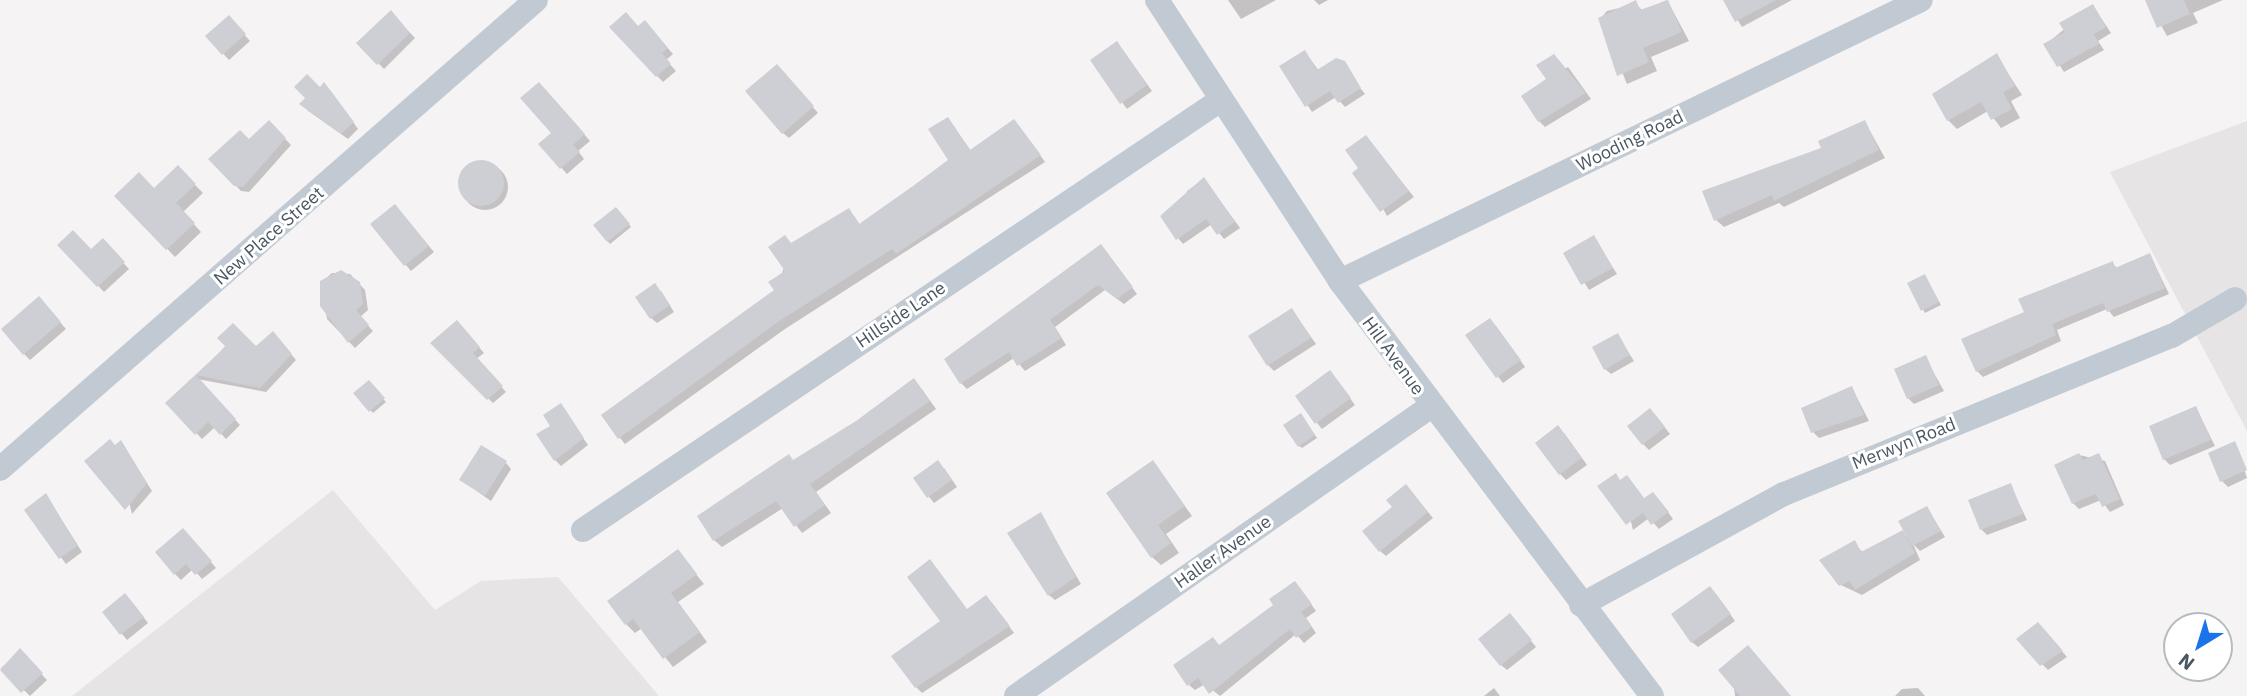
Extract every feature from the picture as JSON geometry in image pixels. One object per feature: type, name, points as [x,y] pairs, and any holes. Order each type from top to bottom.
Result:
[{"type":"street","name":"New Place Street","points":[[0,469],[536,0]]},
{"type":"street","name":"Hill Avenue","points":[[1157,0],[1219,101],[1340,281],[1430,407],[1652,696]]},
{"type":"street","name":"Wooding Road","points":[[1340,281],[1921,0]]},
{"type":"street","name":"Hillside Lane","points":[[583,530],[1219,101]]},
{"type":"street","name":"Merwyn Road","points":[[1581,604],[1784,494],[2172,336],[2235,299]]},
{"type":"street","name":"Haller Avenue","points":[[1016,696],[1430,407]]},
{"type":"shaded area","points":[[2247,121],[2247,431],[2110,172]]},
{"type":"shaded area","points":[[333,490],[435,610],[481,581],[558,577],[659,696],[72,696]]},
{"type":"building","points":[[1636,0],[1640,10],[1668,0],[1682,32],[1643,48],[1649,62],[1617,76],[1598,18]]},
{"type":"building","points":[[1723,0],[1776,0],[1735,22]]},
{"type":"building","points":[[2145,0],[2184,0],[2190,14],[2157,28]]},
{"type":"building","points":[[2093,4],[2106,27],[2094,34],[2099,44],[2057,67],[2043,44],[2065,32],[2059,23]]},
{"type":"building","points":[[391,10],[410,33],[377,65],[356,43]]},
{"type":"building","points":[[626,12],[638,26],[645,20],[668,48],[662,53],[671,64],[656,77],[609,27]]},
{"type":"building","points":[[229,15],[246,34],[222,55],[205,36]]},
{"type":"building","points":[[1117,41],[1147,85],[1120,104],[1090,60]]},
{"type":"building","points":[[1305,50],[1317,70],[1336,58],[1345,61],[1361,88],[1338,103],[1330,91],[1305,107],[1279,66]]},
{"type":"building","points":[[1997,53],[2015,86],[2003,92],[2012,109],[1991,120],[1981,102],[1947,121],[1932,94]]},
{"type":"building","points":[[1554,54],[1586,93],[1538,122],[1521,96],[1546,79],[1536,65]]},
{"type":"building","points":[[777,64],[814,106],[782,134],[745,91]]},
{"type":"building","points":[[307,74],[320,87],[324,82],[354,122],[341,134],[299,104],[305,98],[294,87]]},
{"type":"building","points":[[539,82],[585,134],[573,145],[580,152],[560,169],[538,144],[551,133],[520,98]]},
{"type":"building","points":[[948,117],[970,150],[1014,119],[1041,155],[896,254],[892,249],[778,322],[618,439],[601,415],[774,290],[768,282],[785,271],[768,247],[785,235],[791,243],[849,208],[859,224],[913,186],[948,160],[928,129]]},
{"type":"building","points":[[269,120],[286,138],[243,187],[234,186],[208,159],[240,130],[249,139]]},
{"type":"building","points":[[1865,120],[1879,150],[1774,201],[1772,195],[1714,221],[1702,191],[1821,148],[1818,141]]},
{"type":"building","points":[[1366,135],[1409,191],[1380,212],[1352,173],[1358,168],[1345,150]]},
{"type":"building","points":[[481,160],[498,166],[504,183],[498,200],[481,206],[464,200],[458,183],[464,166]]},
{"type":"building","points":[[178,165],[196,184],[176,203],[195,223],[166,250],[114,196],[139,172],[154,188]]},
{"type":"building","points":[[1204,177],[1235,222],[1217,235],[1206,219],[1176,240],[1160,216]]},
{"type":"building","points":[[395,204],[429,246],[404,266],[370,224]]},
{"type":"building","points":[[616,207],[630,224],[607,242],[593,225]]},
{"type":"building","points":[[73,230],[91,249],[103,238],[125,262],[97,287],[57,245]]},
{"type":"building","points":[[1594,235],[1613,268],[1581,285],[1563,253]]},
{"type":"building","points":[[1101,244],[1133,287],[1117,299],[1098,285],[1050,320],[1062,338],[1017,366],[1009,352],[960,384],[944,359]]},
{"type":"building","points":[[2150,253],[2165,288],[2107,312],[2103,303],[2052,324],[2056,335],[1976,372],[1961,339],[2024,312],[2018,299],[2113,261],[2115,268]]},
{"type":"building","points":[[341,270],[360,282],[363,304],[356,310],[369,325],[348,343],[320,306],[320,281]]},
{"type":"building","points":[[1925,274],[1939,302],[1921,311],[1907,283]]},
{"type":"building","points":[[655,283],[670,305],[650,319],[635,297]]},
{"type":"building","points":[[39,296],[61,322],[23,355],[1,329]]},
{"type":"building","points":[[1292,308],[1311,338],[1267,366],[1248,336]]},
{"type":"building","points":[[1490,318],[1521,360],[1496,378],[1465,335]]},
{"type":"building","points":[[457,320],[480,347],[473,353],[503,386],[487,400],[430,343]]},
{"type":"building","points":[[233,323],[256,346],[273,331],[292,354],[260,388],[196,375],[236,419],[220,435],[208,422],[195,435],[165,403],[221,351],[225,346],[217,338]]},
{"type":"building","points":[[1618,333],[1630,355],[1604,370],[1592,347]]},
{"type":"building","points":[[1926,355],[1939,385],[1907,399],[1894,369]]},
{"type":"building","points":[[1330,370],[1351,398],[1315,424],[1295,396]]},
{"type":"building","points":[[914,378],[930,401],[810,484],[825,505],[794,527],[776,501],[713,541],[697,516],[789,454],[793,460],[856,421]]},
{"type":"building","points":[[369,380],[385,398],[369,412],[353,393]]},
{"type":"building","points":[[1852,386],[1864,415],[1811,433],[1801,408]]},
{"type":"building","points":[[561,403],[584,438],[554,461],[536,434],[550,426],[543,415]]},
{"type":"building","points":[[2196,406],[2211,440],[2163,460],[2149,426]]},
{"type":"building","points":[[1650,408],[1665,427],[1642,445],[1627,426]]},
{"type":"building","points":[[1301,413],[1315,435],[1298,447],[1283,425]]},
{"type":"building","points":[[1558,425],[1582,458],[1559,475],[1535,443]]},
{"type":"building","points":[[110,439],[115,445],[121,440],[147,483],[125,510],[84,461]]},
{"type":"building","points":[[2235,441],[2247,470],[2220,482],[2208,453]]},
{"type":"building","points":[[481,445],[507,461],[485,496],[459,480]]},
{"type":"building","points":[[2079,453],[2083,460],[2099,453],[2120,499],[2102,507],[2096,494],[2072,504],[2054,465]]},
{"type":"building","points":[[938,460],[952,480],[927,498],[913,478]]},
{"type":"building","points":[[1153,460],[1185,506],[1158,525],[1171,543],[1151,558],[1106,493]]},
{"type":"building","points":[[1616,473],[1620,480],[1627,475],[1644,498],[1653,492],[1669,512],[1651,525],[1643,513],[1626,525],[1597,486]]},
{"type":"building","points":[[2011,483],[2023,514],[1980,530],[1968,500]]},
{"type":"building","points":[[1406,484],[1428,512],[1379,552],[1362,531],[1392,507],[1386,500]]},
{"type":"building","points":[[46,493],[77,546],[59,559],[24,510]]},
{"type":"building","points":[[1927,506],[1941,531],[1912,546],[1898,521]]},
{"type":"building","points":[[1041,512],[1076,577],[1048,596],[1007,533]]},
{"type":"building","points":[[183,528],[212,561],[195,575],[186,564],[174,575],[155,552]]},
{"type":"building","points":[[1903,530],[1915,553],[1855,590],[1850,581],[1839,586],[1819,560],[1855,540],[1861,552]]},
{"type":"building","points":[[678,549],[697,574],[671,593],[700,632],[663,659],[633,619],[625,625],[607,601]]},
{"type":"building","points":[[930,559],[967,609],[986,595],[1010,626],[915,688],[891,656],[940,621],[907,577]]},
{"type":"building","points":[[1295,581],[1312,604],[1301,612],[1312,627],[1296,638],[1290,629],[1209,694],[1198,678],[1187,686],[1173,665],[1213,637],[1219,645],[1273,605],[1269,599]]},
{"type":"building","points":[[1710,586],[1731,614],[1691,643],[1671,614]]},
{"type":"building","points":[[125,593],[144,617],[120,635],[102,612]]},
{"type":"building","points":[[1510,613],[1532,640],[1500,666],[1478,639]]},
{"type":"building","points":[[2038,622],[2063,651],[2040,666],[2016,639]]},
{"type":"building","points":[[1748,645],[1791,696],[1740,696],[1718,670]]},
{"type":"building","points":[[20,648],[43,673],[21,693],[0,670]]}]
